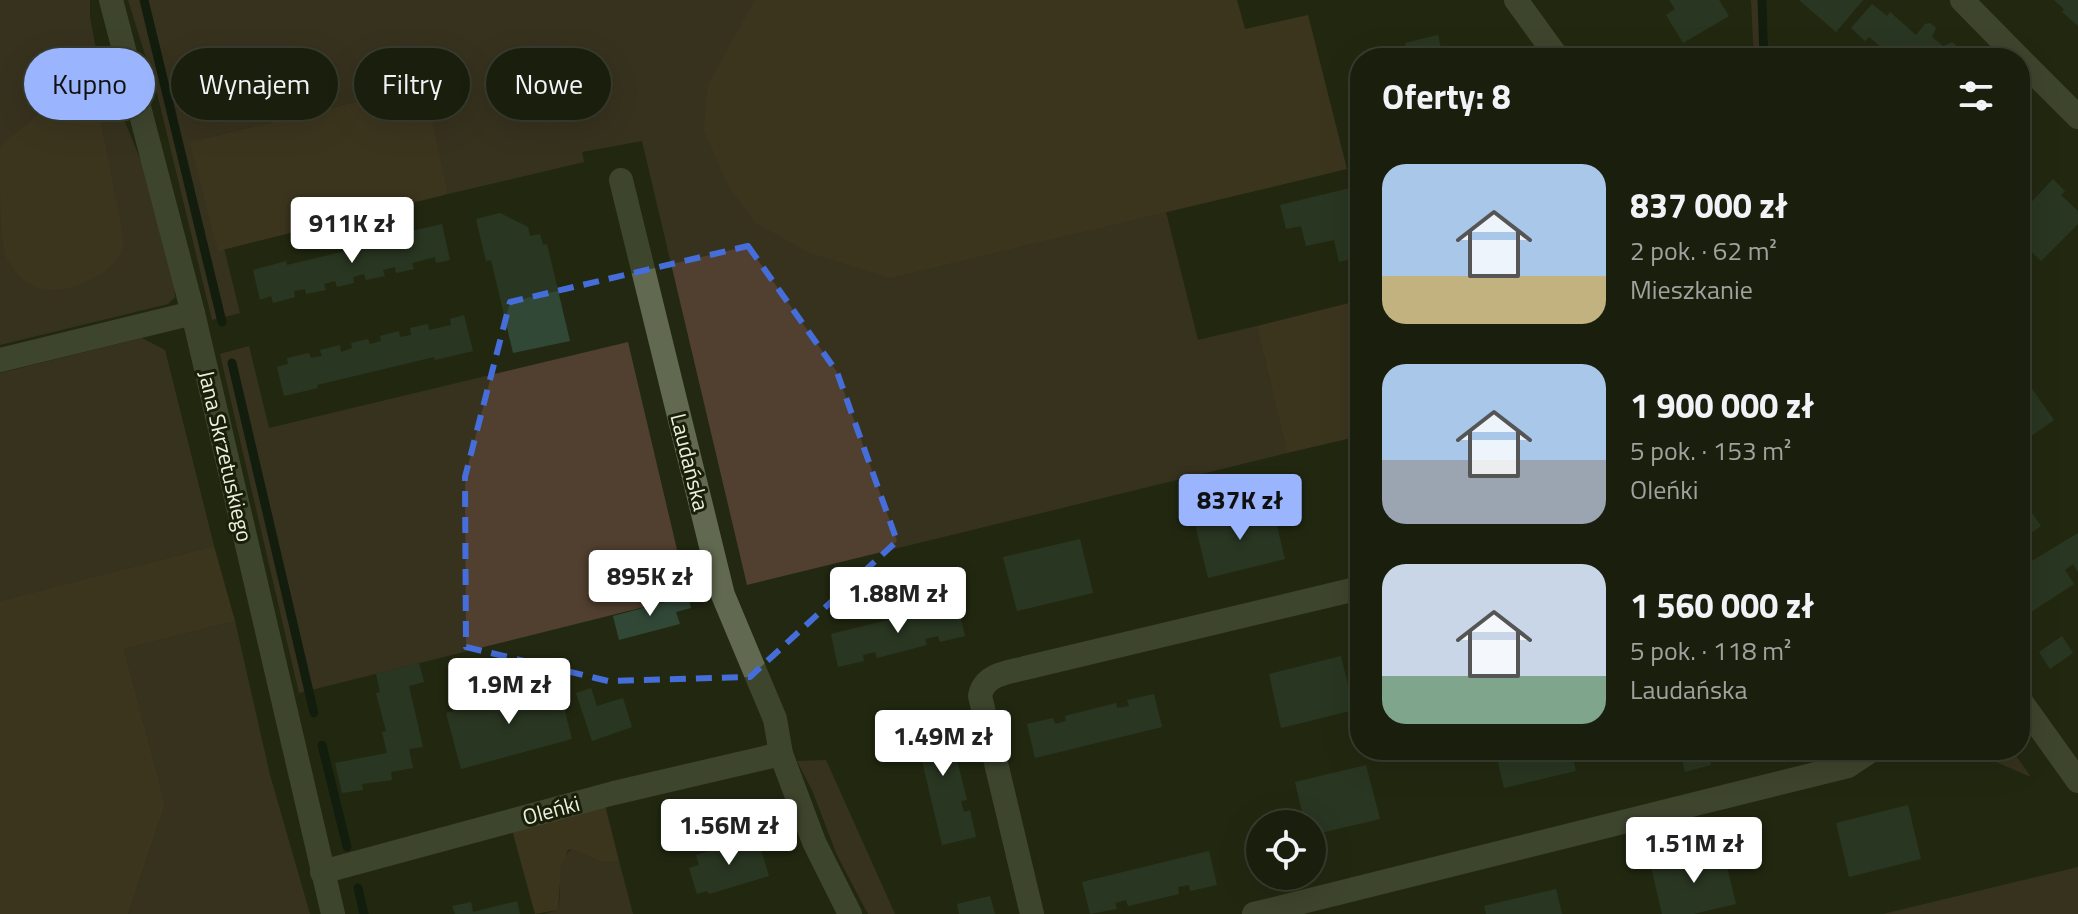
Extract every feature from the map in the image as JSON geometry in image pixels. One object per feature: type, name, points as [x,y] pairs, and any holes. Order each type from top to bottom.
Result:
[{"type":"street","name":"Jana Skrzetuskiego","points":[[111,0],[193,313],[333,914]]},
{"type":"street","points":[[1516,0],[1551,48]]},
{"type":"street","points":[[1962,0],[2010,48]]},
{"type":"street","points":[[2030,68],[2078,117]]},
{"type":"street","name":"Laudańska","points":[[621,180],[723,595],[770,705],[781,754],[814,842],[850,914]]},
{"type":"street","points":[[0,360],[193,313]]},
{"type":"street","points":[[1032,914],[980,696],[986,682],[994,676],[1350,590]]},
{"type":"street","points":[[2030,714],[2078,781]]},
{"type":"street","name":"Oleńki","points":[[322,872],[614,793],[781,754]]},
{"type":"street","points":[[1254,914],[1848,766],[1857,760]]},
{"type":"highlighted area","points":[[748,246],[837,372],[897,541],[750,677],[608,681],[466,647],[465,477],[510,302]]},
{"type":"shaded area","points":[[0,0],[90,0],[96,48],[24,48],[24,120],[124,120],[162,213],[175,297],[168,304],[0,345]]},
{"type":"shaded area","points":[[128,0],[755,0],[753,7],[891,278],[1166,212],[1198,340],[1257,326],[1287,453],[747,585],[642,141],[582,152],[584,162],[448,194],[431,120],[470,120],[470,48],[354,48],[354,102],[338,106],[338,48],[171,48],[171,120],[281,120],[191,142],[218,250],[224,248],[240,313],[212,320],[155,87],[155,48],[143,48]]},
{"type":"shaded area","points":[[755,0],[1237,0],[1245,29],[1308,15],[1347,169],[891,278],[808,252],[756,223],[729,187],[704,130],[708,85]]},
{"type":"shaded area","points":[[1751,0],[1766,0],[1768,48],[1753,48]]},
{"type":"shaded area","points":[[354,102],[354,120],[432,120],[448,194],[218,251],[190,142],[280,120],[338,120],[338,106]]},
{"type":"shaded area","points":[[32,120],[100,120],[124,242],[110,266],[87,281],[62,289],[39,288],[20,276],[5,254],[0,147]]},
{"type":"shaded area","points":[[1349,303],[1350,438],[1287,453],[1257,326]]},
{"type":"shaded area","points":[[142,338],[165,350],[214,546],[0,601],[0,373]]},
{"type":"shaded area","points":[[628,342],[688,596],[299,693],[220,354],[249,346],[269,428]]},
{"type":"shaded area","points":[[214,546],[235,621],[124,649],[165,804],[128,914],[0,914],[0,601]]},
{"type":"shaded area","points":[[235,621],[270,775],[310,914],[128,914],[165,804],[124,649]]},
{"type":"shaded area","points":[[826,760],[895,914],[868,914],[837,855],[812,790],[797,761]]},
{"type":"shaded area","points":[[1991,760],[2019,760],[2031,777]]},
{"type":"shaded area","points":[[604,801],[619,861],[599,861],[568,850],[561,867],[558,910],[535,914],[511,826]]},
{"type":"shaded area","points":[[572,849],[599,861],[619,861],[633,914],[544,914],[558,910],[561,869]]},
{"type":"shaded area","points":[[2078,867],[2078,914],[1883,914]]},
{"type":"building","points":[[1669,0],[1719,0],[1729,16],[1683,43],[1666,15],[1675,9]]},
{"type":"building","points":[[1799,0],[1863,0],[1836,32]]},
{"type":"building","points":[[2054,0],[2078,0],[2078,26],[2062,12],[2064,9]]},
{"type":"building","points":[[1872,4],[1887,16],[1890,12],[1916,35],[1925,24],[1930,23],[1936,28],[1932,37],[1943,46],[1952,42],[1957,48],[1882,48],[1869,37],[1865,41],[1851,28]]},
{"type":"building","points":[[1438,35],[1441,48],[1406,48],[1405,43]]},
{"type":"building","points":[[2053,179],[2065,191],[2061,195],[2078,211],[2078,224],[2041,261],[2030,250],[2030,203]]},
{"type":"building","points":[[1350,188],[1350,259],[1339,262],[1334,240],[1306,246],[1301,226],[1286,229],[1280,205]]},
{"type":"building","points":[[500,213],[528,227],[530,236],[540,234],[543,245],[547,244],[570,341],[513,353],[491,260],[486,261],[476,219]]},
{"type":"building","points":[[442,224],[450,260],[436,263],[435,257],[412,263],[414,269],[396,273],[395,267],[383,270],[385,276],[366,280],[364,274],[353,277],[354,283],[337,287],[335,281],[324,284],[326,290],[306,294],[305,289],[294,291],[295,297],[273,303],[271,296],[260,300],[253,270],[404,237],[403,233]]},
{"type":"building","points":[[464,315],[473,351],[435,360],[434,357],[284,396],[277,367],[288,364],[287,358],[309,353],[311,358],[322,356],[320,350],[340,345],[341,352],[352,348],[351,343],[368,339],[370,344],[381,341],[380,336],[399,331],[400,337],[411,335],[410,328],[428,324],[429,330],[451,325],[450,319]]},
{"type":"building","points":[[2030,386],[2054,420],[2030,437]]},
{"type":"building","points":[[1272,505],[1285,559],[1208,578],[1195,524]]},
{"type":"building","points":[[2030,510],[2041,526],[2030,534]]},
{"type":"building","points":[[2078,533],[2078,572],[2073,564],[2065,570],[2074,584],[2030,613],[2030,562]]},
{"type":"building","points":[[1080,539],[1093,593],[1017,611],[1003,557]]},
{"type":"building","points":[[688,596],[691,608],[676,612],[680,624],[619,640],[613,616]]},
{"type":"building","points":[[957,603],[965,636],[940,642],[938,636],[925,639],[927,645],[877,658],[875,652],[863,655],[864,661],[838,667],[831,634]]},
{"type":"building","points":[[2062,636],[2073,653],[2050,669],[2039,652]]},
{"type":"building","points":[[1341,656],[1350,693],[1350,711],[1281,728],[1269,674]]},
{"type":"building","points":[[419,663],[424,682],[409,686],[423,747],[409,749],[413,768],[391,772],[392,780],[362,784],[363,790],[342,793],[335,763],[387,753],[382,732],[386,731],[376,693],[380,692],[376,674]]},
{"type":"building","points":[[558,684],[572,739],[461,769],[446,713]]},
{"type":"building","points":[[591,688],[597,706],[623,698],[632,727],[592,741],[576,693]]},
{"type":"building","points":[[1154,694],[1162,727],[1035,758],[1027,724],[1053,718],[1055,724],[1066,721],[1065,716],[1116,703],[1117,708],[1129,706],[1127,700]]},
{"type":"building","points":[[945,710],[952,737],[946,738],[949,749],[954,748],[967,800],[961,801],[964,812],[970,810],[976,837],[942,845],[912,719]]},
{"type":"building","points":[[1497,760],[1573,760],[1576,771],[1504,788]]},
{"type":"building","points":[[1682,760],[1710,760],[1711,765],[1685,772]]},
{"type":"building","points":[[1366,765],[1380,819],[1326,832],[1326,810],[1302,810],[1295,782]]},
{"type":"building","points":[[1908,805],[1921,859],[1849,877],[1836,823]]},
{"type":"building","points":[[757,836],[769,876],[709,894],[707,891],[697,894],[689,868],[699,865],[696,855]]},
{"type":"building","points":[[1723,850],[1736,904],[1693,914],[1662,914],[1651,867]]},
{"type":"building","points":[[1209,851],[1217,885],[1190,891],[1189,885],[1178,887],[1179,894],[1128,906],[1126,900],[1115,903],[1117,909],[1090,914],[1082,882]]},
{"type":"building","points":[[1556,889],[1562,914],[1486,914],[1484,906]]},
{"type":"building","points":[[990,896],[995,914],[959,914],[957,904]]},
{"type":"building","points":[[517,901],[520,914],[455,914],[452,906],[471,902],[473,912]]},
{"type":"waterway","points":[[144,0],[222,322]]},
{"type":"waterway","points":[[1762,0],[1764,48]]},
{"type":"waterway","points":[[232,363],[314,713]]},
{"type":"waterway","points":[[322,745],[347,847]]},
{"type":"waterway","points":[[358,888],[364,914]]}]
